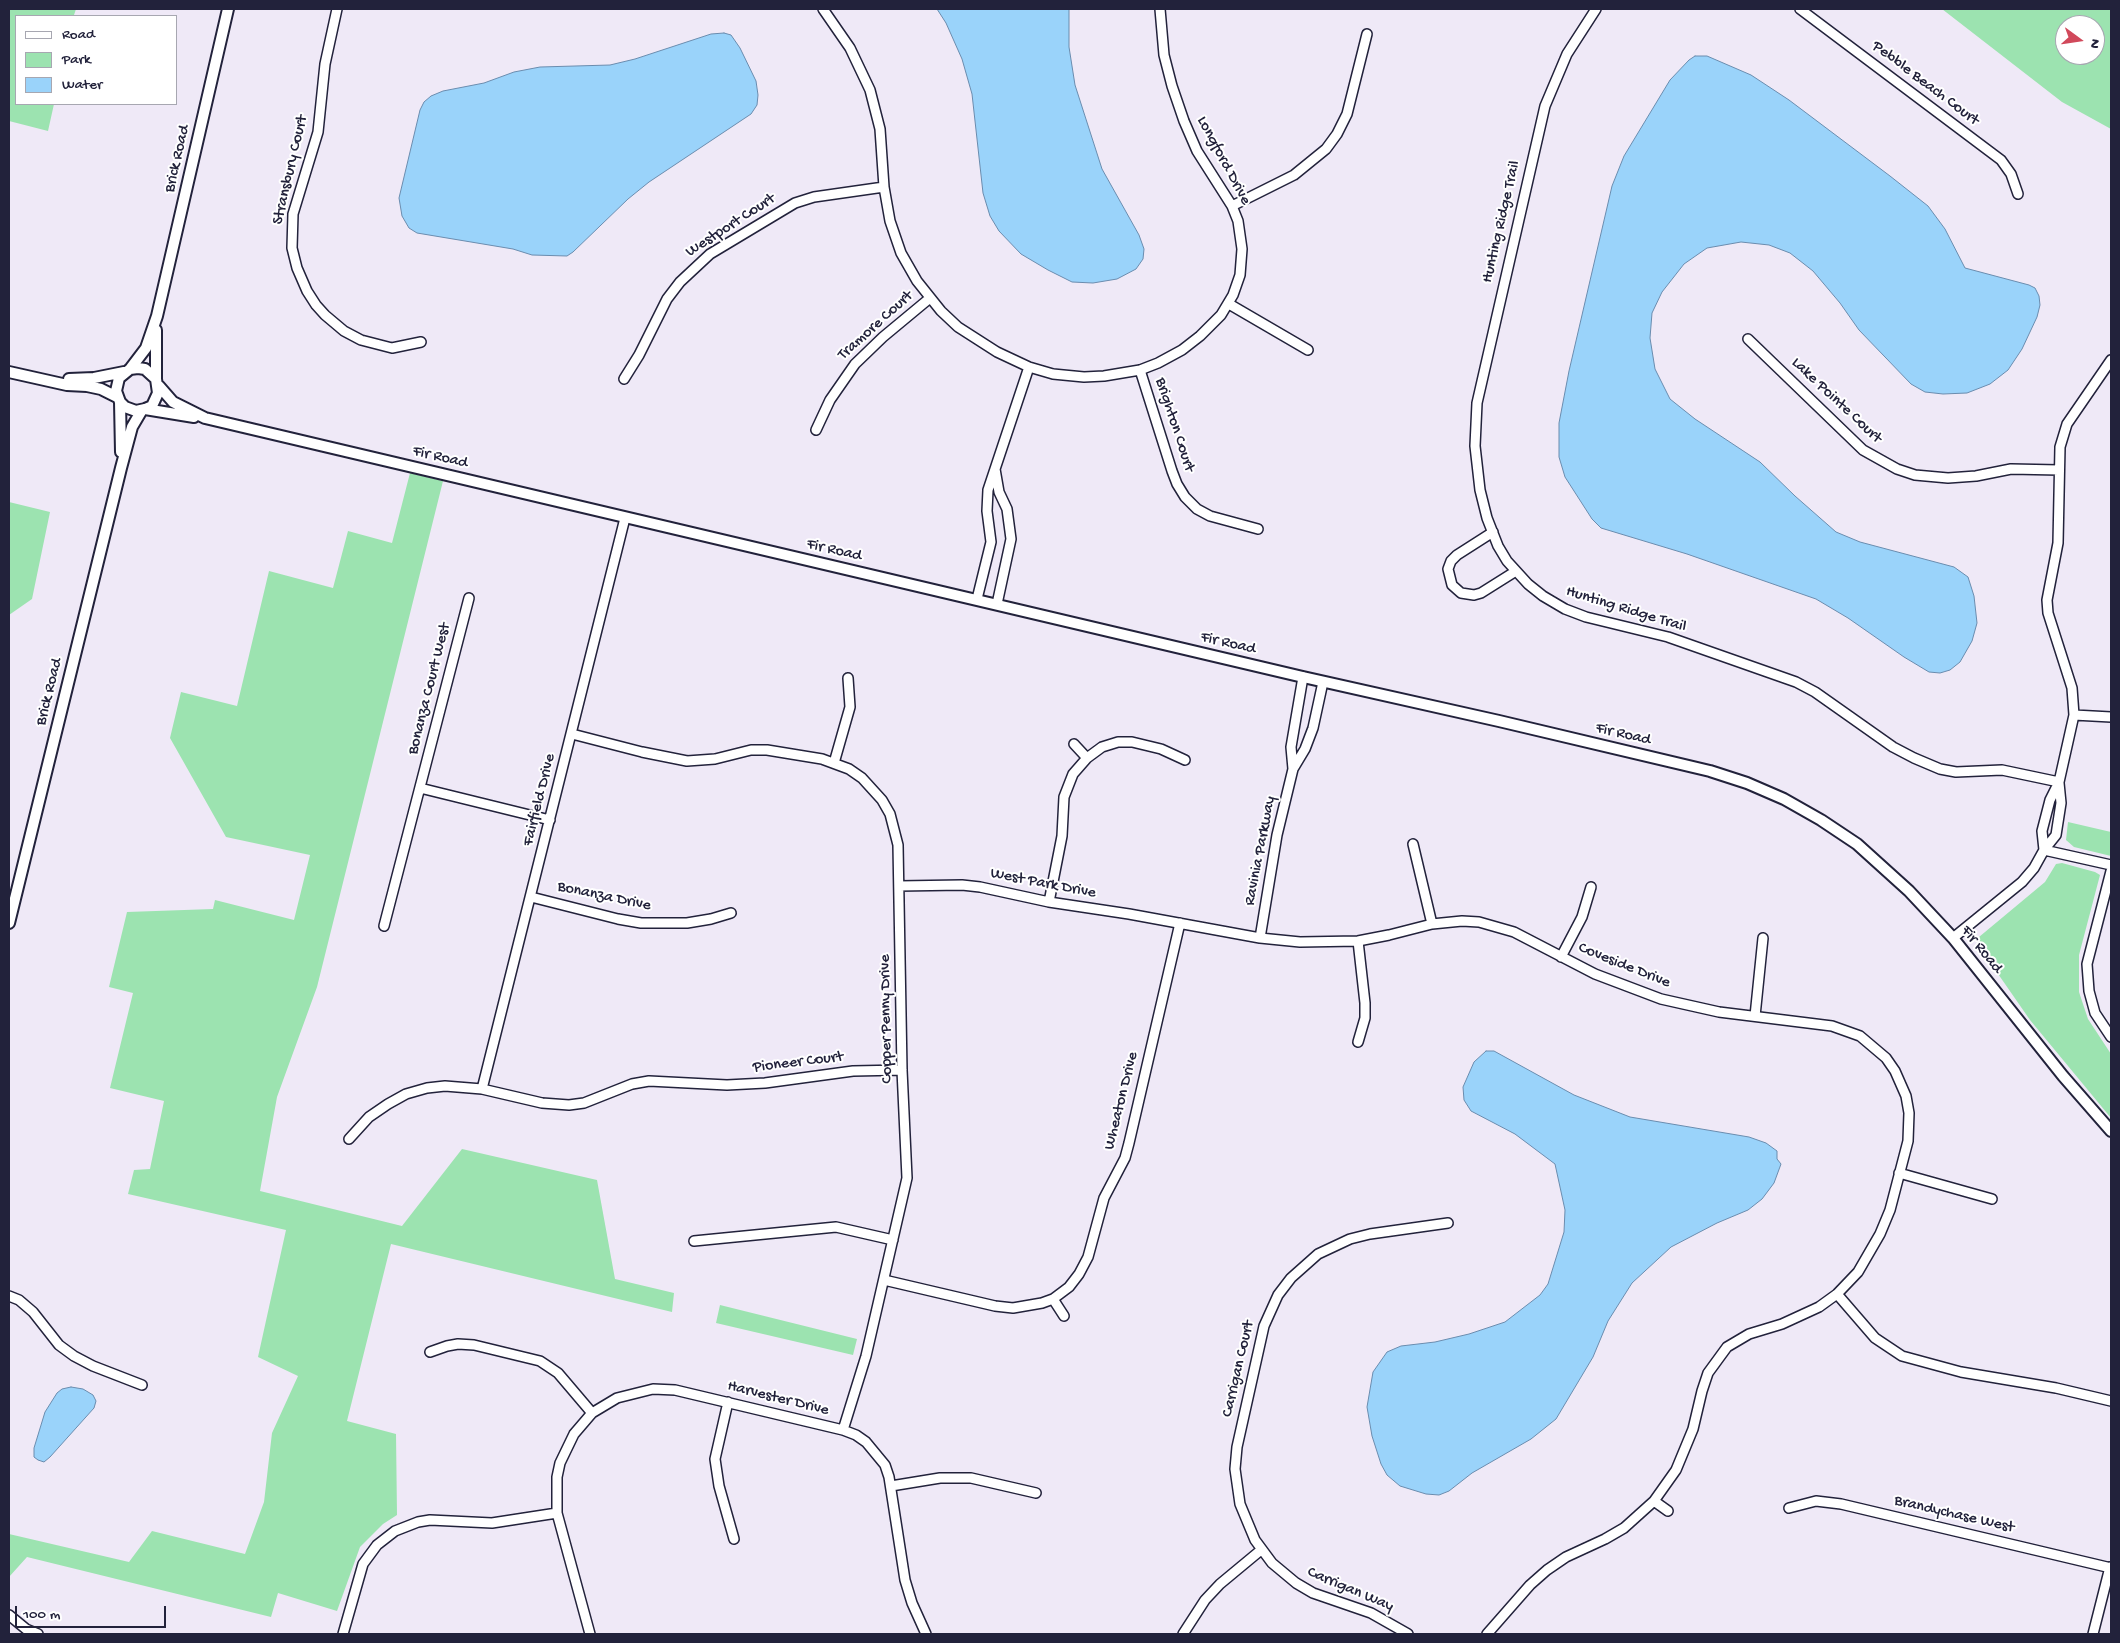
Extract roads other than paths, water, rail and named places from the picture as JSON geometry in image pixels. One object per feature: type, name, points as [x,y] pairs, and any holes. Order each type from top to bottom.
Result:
[{"type":"street","name":"Brick Road","points":[[127,371],[146,348],[157,316],[228,9]]},
{"type":"street","name":"Stransbury Court","points":[[337,9],[325,64],[318,132],[293,214],[292,248],[296,268],[316,305],[344,331],[361,340],[392,348],[421,342]]},
{"type":"street","name":"Longford Drive","points":[[823,9],[850,48],[871,96],[880,128],[884,187],[890,221],[898,245],[909,268],[930,298],[958,327],[976,340],[1029,367],[1053,374],[1084,377],[1140,370],[1182,350],[1211,327],[1229,304],[1240,275],[1242,249],[1240,231],[1232,206],[1197,150],[1179,108],[1164,55],[1160,9]]},
{"type":"street","name":"Hunting Ridge Trail","points":[[1596,9],[1567,54],[1545,106],[1483,373],[1476,419],[1476,446],[1480,490],[1493,532],[1507,561],[1542,596],[1565,609],[1586,617],[1668,637],[1796,682],[1832,703],[1893,747],[1923,762],[1956,772],[2002,770],[2059,782]]},
{"type":"street","name":"Pebble Beach Court","points":[[1800,9],[2001,160],[2011,174],[2018,194]]},
{"type":"street","points":[[1232,206],[1294,175],[1326,149],[1337,134],[1347,114],[1367,34]]},
{"type":"street","name":"Westport Court","points":[[624,379],[639,355],[667,299],[686,275],[710,254],[796,203],[814,197],[884,187]]},
{"type":"street","name":"Tramore Court","points":[[816,430],[830,400],[855,364],[867,351],[930,298]]},
{"type":"street","points":[[1229,304],[1308,350]]},
{"type":"street","name":"Brick Road","points":[[157,316],[157,382]]},
{"type":"street","name":"Lake Pointe Court","points":[[1748,339],[1863,450],[1897,469],[1915,474],[1948,478],[1961,478],[2011,469],[2059,470]]},
{"type":"street","points":[[2044,850],[2042,832],[2050,800],[2059,782],[2074,715],[2072,688],[2048,613],[2047,600],[2058,543],[2060,447],[2067,424],[2111,360]]},
{"type":"street","points":[[977,599],[990,550],[988,490],[1029,367]]},
{"type":"street","points":[[9,372],[67,385],[101,389],[119,400],[130,410],[144,410],[156,400],[157,382],[145,369],[94,378],[45,380]]},
{"type":"street","name":"Brighton Court","points":[[1140,370],[1172,471],[1185,497],[1210,516],[1258,529]]},
{"type":"street","points":[[119,400],[117,384],[127,371]]},
{"type":"street","name":"Fir Road","points":[[157,382],[173,402],[205,418]]},
{"type":"street","name":"Brick Road","points":[[119,400],[121,468]]},
{"type":"street","name":"Brick Road","points":[[9,923],[121,468],[132,427],[144,410]]},
{"type":"street","name":"Fir Road","points":[[144,410],[205,418],[1700,769],[1747,783],[1784,799],[1821,820],[1857,844],[1909,891],[1953,938],[2063,1076],[2111,1131]]},
{"type":"street","points":[[995,469],[1000,492],[1007,509],[1010,539],[1009,555],[997,604]]},
{"type":"street","name":"Fairfield Drive","points":[[482,1089],[626,518]]},
{"type":"street","points":[[1493,532],[1456,555],[1451,561],[1448,569],[1452,585],[1461,593],[1474,595],[1516,572]]},
{"type":"street","name":"Bonanza Court West","points":[[384,926],[468,598]]},
{"type":"street","points":[[1293,769],[1291,747],[1303,677]]},
{"type":"street","points":[[834,762],[850,707],[848,678]]},
{"type":"street","points":[[1293,769],[1305,749],[1313,728],[1323,682]]},
{"type":"street","points":[[2074,715],[2111,717]]},
{"type":"street","name":"Copper Penny Drive","points":[[572,734],[642,752],[687,761],[708,760],[738,752],[757,750],[812,757],[834,762],[862,778],[882,800],[895,828],[898,845],[902,1070],[907,1178],[866,1356],[843,1430]]},
{"type":"street","points":[[1049,902],[1062,836],[1064,796],[1073,774],[1087,758],[1102,747],[1118,742],[1132,742],[1161,749],[1185,760]]},
{"type":"street","points":[[1074,744],[1087,758]]},
{"type":"street","name":"Ravinia Parkway","points":[[1260,938],[1277,835],[1293,769]]},
{"type":"street","points":[[1953,938],[2022,882],[2034,868],[2044,850],[2056,835],[2061,803],[2059,782]]},
{"type":"street","points":[[420,788],[550,820]]},
{"type":"street","points":[[1413,844],[1432,924]]},
{"type":"street","points":[[2044,850],[2111,865]]},
{"type":"street","points":[[2111,871],[2087,964],[2088,991],[2094,1012],[2111,1037]]},
{"type":"street","name":"West Park Drive","points":[[899,886],[971,886],[1049,902],[1180,923]]},
{"type":"street","points":[[1560,956],[1582,916],[1591,886]]},
{"type":"street","name":"Bonanza Drive","points":[[531,896],[618,919],[641,923],[687,923],[731,913]]},
{"type":"street","name":"Coveside Drive","points":[[1180,923],[1260,938],[1300,942],[1358,941],[1432,924],[1462,921],[1495,925],[1514,932],[1595,974],[1660,999],[1719,1012],[1845,1029],[1860,1036],[1886,1058],[1902,1083],[1909,1113],[1908,1141],[1890,1210],[1869,1256],[1858,1272],[1837,1294],[1820,1307],[1801,1317],[1750,1334],[1727,1347],[1708,1373],[1688,1443],[1676,1470],[1654,1501],[1624,1528],[1566,1557],[1547,1570],[1530,1584],[1487,1634]]},
{"type":"street","name":"Wheaton Drive","points":[[1053,1299],[1069,1287],[1088,1257],[1104,1198],[1125,1158],[1180,923]]},
{"type":"street","points":[[1755,1016],[1763,938]]},
{"type":"street","points":[[1358,941],[1365,1003],[1364,1018],[1358,1042]]},
{"type":"street","name":"Pioneer Court","points":[[349,1139],[369,1117],[406,1094],[427,1088],[445,1086],[482,1089],[542,1103],[569,1105],[584,1103],[632,1084],[649,1081],[765,1084],[853,1071],[902,1070]]},
{"type":"street","points":[[1899,1173],[1992,1199]]},
{"type":"street","name":"Carrigan Court","points":[[1261,1550],[1247,1525],[1240,1504],[1235,1469],[1237,1447],[1264,1326],[1271,1309],[1283,1290],[1304,1265],[1318,1254],[1350,1239],[1389,1231],[1448,1223]]},
{"type":"street","points":[[694,1241],[836,1227],[893,1240]]},
{"type":"street","points":[[884,1280],[995,1306],[1028,1306],[1053,1299],[1064,1316]]},
{"type":"street","points":[[1837,1294],[1875,1338],[1902,1356],[1961,1372],[2056,1388],[2111,1401]]},
{"type":"street","points":[[9,1296],[18,1300],[33,1312],[59,1345],[74,1356],[93,1366],[142,1385]]},
{"type":"street","points":[[430,1352],[458,1344],[474,1345],[540,1361],[558,1373],[592,1414]]},
{"type":"street","name":"Harvester Drive","points":[[590,1634],[557,1513],[556,1477],[560,1463],[574,1434],[592,1414],[617,1398],[653,1389],[675,1390],[728,1402],[843,1430],[861,1438],[877,1453],[885,1465],[891,1486],[905,1580],[912,1603],[926,1634]]},
{"type":"street","points":[[728,1402],[715,1458],[719,1486],[734,1538]]},
{"type":"street","points":[[891,1486],[940,1478],[971,1478],[1036,1492]]},
{"type":"street","points":[[1654,1501],[1668,1512]]},
{"type":"street","name":"Brandychase West","points":[[1789,1508],[1816,1501],[1841,1504],[2110,1567]]},
{"type":"street","points":[[343,1634],[363,1564],[377,1545],[395,1531],[430,1520],[492,1524],[557,1513]]},
{"type":"street","points":[[1183,1634],[1205,1600],[1220,1584],[1261,1550]]},
{"type":"street","name":"Carrigan Way","points":[[1261,1550],[1296,1583],[1329,1600],[1371,1613],[1408,1634]]},
{"type":"street","points":[[2093,1634],[2110,1567]]},
{"type":"street","points":[[9,1615],[26,1629],[38,1634]]},
{"type":"water","points":[[937,9],[1069,9],[1069,47],[1075,85],[1102,169],[1139,235],[1144,249],[1143,259],[1136,269],[1117,279],[1093,283],[1072,282],[1021,254],[999,231],[990,216],[983,193],[972,94],[962,59],[946,23]]},
{"type":"water","points":[[724,33],[731,35],[740,48],[756,81],[757,105],[751,114],[649,182],[567,256],[532,255],[513,249],[417,233],[409,228],[402,216],[399,198],[420,110],[424,102],[431,96],[443,91],[484,83],[514,72],[540,67],[610,65],[635,59],[711,34]]},
{"type":"water","points":[[1695,56],[1707,56],[1751,75],[1789,100],[1890,176],[1928,206],[1945,229],[1965,268],[2029,285],[2035,288],[2039,296],[2040,305],[2037,317],[2022,349],[2008,370],[1990,384],[1967,393],[1943,394],[1925,392],[1911,384],[1859,330],[1840,303],[1813,271],[1790,253],[1769,245],[1741,242],[1707,248],[1684,264],[1662,292],[1652,313],[1650,338],[1655,369],[1670,399],[1695,419],[1760,462],[1836,532],[1860,542],[1954,567],[1968,577],[1974,596],[1977,623],[1972,641],[1960,662],[1950,670],[1940,673],[1929,672],[1816,599],[1687,554],[1601,528],[1592,519],[1565,477],[1559,457],[1559,423],[1569,371],[1612,186],[1624,156],[1670,80]]},
{"type":"water","points":[[1486,1051],[1494,1051],[1574,1095],[1630,1117],[1749,1137],[1766,1143],[1777,1151],[1777,1159],[1781,1164],[1774,1183],[1762,1199],[1748,1210],[1717,1223],[1671,1247],[1632,1283],[1608,1321],[1593,1357],[1556,1419],[1531,1439],[1472,1473],[1449,1491],[1439,1495],[1426,1494],[1400,1486],[1387,1475],[1381,1464],[1372,1436],[1367,1407],[1373,1372],[1387,1352],[1401,1346],[1435,1342],[1469,1334],[1505,1322],[1540,1295],[1548,1284],[1564,1232],[1565,1210],[1555,1164],[1515,1134],[1471,1111],[1464,1100],[1463,1087],[1474,1062]]},
{"type":"water","points":[[71,1387],[83,1389],[93,1395],[96,1401],[94,1408],[50,1457],[44,1462],[38,1460],[34,1457],[34,1448],[45,1412],[57,1393],[62,1389]]}]
